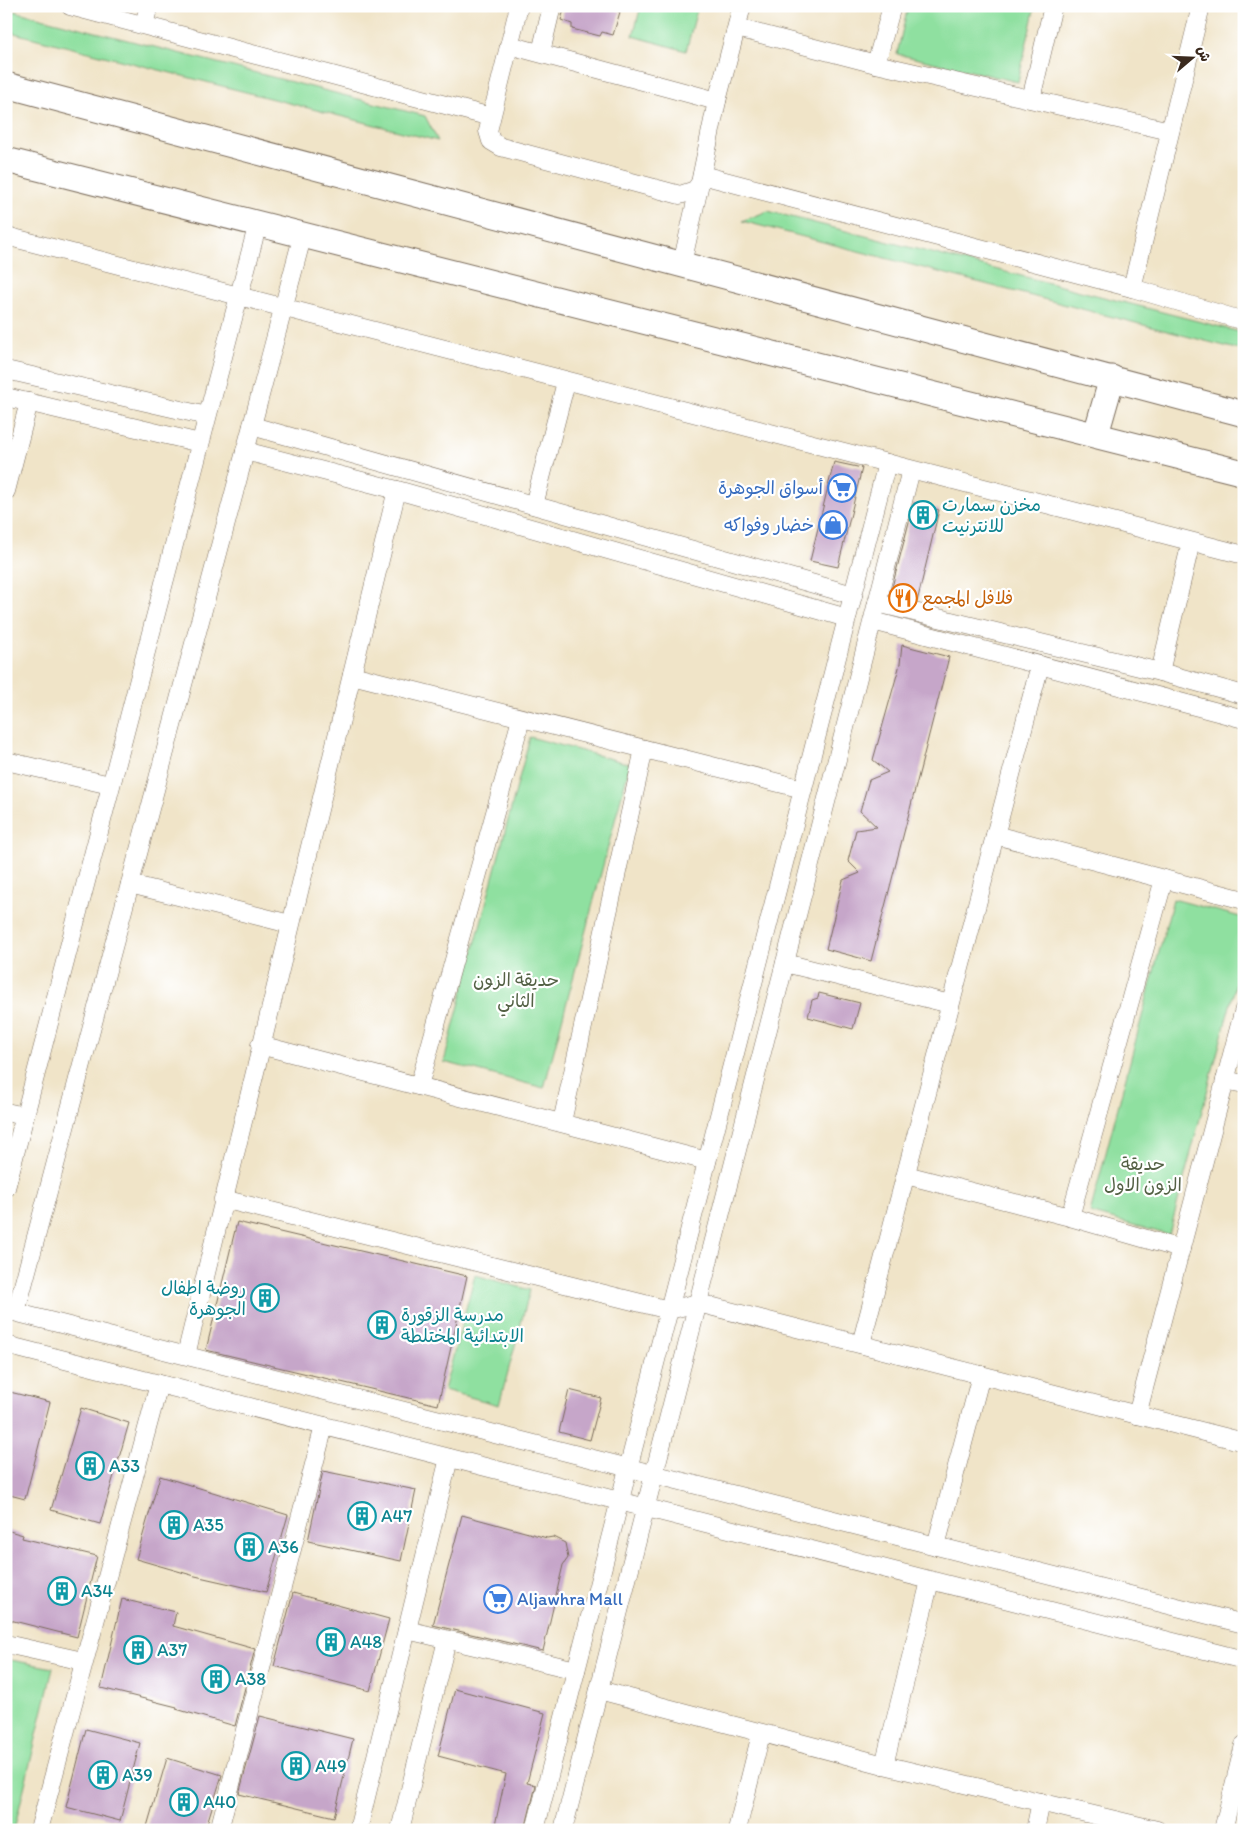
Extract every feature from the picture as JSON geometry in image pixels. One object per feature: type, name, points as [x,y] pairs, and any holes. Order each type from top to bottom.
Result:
[{"type":"main road","points":[[6,85],[1244,414]]},
{"type":"main road","points":[[6,160],[1096,434],[1244,473]]},
{"type":"main road","points":[[1096,434],[1112,378]]},
{"type":"street","points":[[70,6],[492,117]]},
{"type":"street","points":[[144,24],[149,6]]},
{"type":"street","points":[[519,6],[488,136],[491,141],[501,147],[680,195],[695,190],[701,179]]},
{"type":"street","points":[[541,52],[552,6]]},
{"type":"street","points":[[682,264],[717,101],[742,6]]},
{"type":"street","points":[[876,64],[892,6]]},
{"type":"street","points":[[1031,99],[1053,6]]},
{"type":"street","points":[[1132,288],[1201,6]]},
{"type":"street","points":[[737,28],[876,64],[1170,131]]},
{"type":"street","points":[[509,45],[541,52],[717,101]]},
{"type":"street","points":[[701,179],[1132,288],[1244,321]]},
{"type":"street","points":[[6,1188],[258,223]]},
{"type":"street","points":[[303,234],[130,884],[11,1311],[1244,1624]]},
{"type":"street","points":[[6,236],[566,382],[1244,555]]},
{"type":"street","points":[[6,370],[207,416]]},
{"type":"street","points":[[534,505],[566,382]]},
{"type":"street","points":[[6,396],[200,443]]},
{"type":"street","points":[[6,491],[29,402]]},
{"type":"street","points":[[252,426],[534,505],[850,606]]},
{"type":"street","points":[[245,451],[850,606],[1160,672],[1244,695]]},
{"type":"street","points":[[535,1830],[887,463]]},
{"type":"street","points":[[563,1830],[911,470]]},
{"type":"street","points":[[186,1355],[397,490]]},
{"type":"street","points":[[1160,672],[1191,542]]},
{"type":"street","points":[[875,611],[1040,665],[1244,719]]},
{"type":"street","points":[[861,1344],[1040,665]]},
{"type":"street","points":[[352,675],[803,789]]},
{"type":"street","points":[[419,1086],[520,719]]},
{"type":"street","points":[[562,1122],[644,748]]},
{"type":"street","points":[[6,761],[110,785]]},
{"type":"street","points":[[995,835],[1244,900]]},
{"type":"street","points":[[1070,1217],[1164,879]]},
{"type":"street","points":[[130,884],[290,924]]},
{"type":"street","points":[[785,964],[950,1004]]},
{"type":"street","points":[[1137,1415],[1244,1009]]},
{"type":"street","points":[[260,1046],[562,1122],[707,1161]]},
{"type":"street","points":[[1225,1080],[1244,1084]]},
{"type":"street","points":[[6,1112],[24,1116]]},
{"type":"street","points":[[906,1175],[1070,1217],[1181,1249]]},
{"type":"street","points":[[223,1199],[669,1310],[698,1303],[1244,1442]]},
{"type":"street","points":[[6,1345],[1244,1660]]},
{"type":"street","points":[[936,1546],[981,1375]]},
{"type":"street","points":[[38,1830],[158,1384]]},
{"type":"street","points":[[219,1830],[324,1426]]},
{"type":"street","points":[[358,1830],[449,1458]]},
{"type":"street","points":[[884,1765],[930,1581]]},
{"type":"street","points":[[407,1630],[576,1670]]},
{"type":"street","points":[[400,1830],[447,1640]]},
{"type":"street","points":[[6,1644],[83,1661]]},
{"type":"street","points":[[599,1690],[760,1734],[1157,1830]]},
{"type":"street","points":[[736,1830],[760,1734]]},
{"type":"street","points":[[1223,1830],[1244,1745]]},
{"type":"street","points":[[1035,1830],[1041,1802]]},
{"type":"green space","points":[[641,6],[698,6],[686,51],[633,36]]},
{"type":"green space","points":[[908,6],[1035,6],[1018,82],[897,54]]},
{"type":"green space","points":[[6,9],[425,116],[438,141],[6,31]]},
{"type":"green space","points":[[768,211],[1244,333],[1244,351],[742,221]]},
{"type":"green space","name":"حديقة الزون الثاني","points":[[530,737],[630,764],[544,1088],[444,1062]]},
{"type":"green space","name":"حديقة الزون الاول","points":[[1173,899],[1244,918],[1244,953],[1169,1235],[1090,1213]]},
{"type":"green space","points":[[475,1275],[530,1290],[499,1405],[444,1390]]},
{"type":"green space","points":[[6,1659],[53,1668],[14,1830],[6,1830]]},
{"type":"building","points":[[565,6],[617,6],[616,10],[620,12],[613,35],[602,32],[600,36],[572,29],[572,24],[561,20]]},
{"type":"building","points":[[834,462],[862,468],[838,567],[810,561]]},
{"type":"building","points":[[914,503],[939,510],[917,602],[890,595]]},
{"type":"building","points":[[902,645],[949,657],[871,961],[826,949],[843,880],[860,873],[848,861],[856,830],[877,827],[860,811],[869,780],[888,772],[873,760],[900,664]]},
{"type":"building","points":[[819,993],[860,1003],[853,1029],[808,1017],[812,1000],[818,998]]},
{"type":"building","name":"مدرسة الزقورة الابتدائية المختلطة","points":[[237,1222],[467,1276],[438,1405],[206,1350]]},
{"type":"building","points":[[569,1390],[601,1398],[590,1440],[559,1432]]},
{"type":"building","points":[[6,1391],[50,1402],[25,1499],[6,1494]]},
{"type":"building","name":"A33","points":[[81,1408],[129,1423],[100,1524],[51,1510]]},
{"type":"building","name":"A47","points":[[323,1471],[416,1490],[401,1561],[308,1541]]},
{"type":"building","points":[[160,1476],[288,1515],[266,1592],[195,1576],[136,1559]]},
{"type":"building","name":"Aljawhra Mall","points":[[462,1515],[547,1538],[553,1537],[565,1543],[568,1558],[563,1565],[543,1651],[433,1625]]},
{"type":"building","name":"A34","points":[[6,1530],[23,1535],[22,1538],[97,1556],[77,1637],[6,1619]]},
{"type":"building","name":"A48","points":[[293,1593],[389,1619],[370,1691],[274,1666]]},
{"type":"building","points":[[122,1599],[176,1612],[173,1626],[255,1649],[235,1726],[176,1709],[177,1707],[101,1688]]},
{"type":"building","points":[[455,1689],[545,1713],[527,1783],[536,1785],[525,1830],[494,1830],[506,1774],[438,1756]]},
{"type":"building","name":"A49","points":[[260,1716],[353,1739],[334,1817],[239,1794]]},
{"type":"building","name":"A39","points":[[86,1729],[140,1743],[120,1821],[66,1807]]},
{"type":"building","name":"A40","points":[[167,1758],[222,1775],[205,1830],[146,1830]]},
{"type":"place","name":"أسواق الجوهرة","points":[[842,488]]},
{"type":"place","name":"مخزن سمارت للانترنيت","points":[[923,515]]},
{"type":"place","name":"خضار وفواكه","points":[[833,525]]},
{"type":"place","name":"فلافل المجمع","points":[[903,598]]},
{"type":"place","name":"روضة اطفال الجوهرة","points":[[265,1298]]},
{"type":"place","name":"مدرسة الزقورة الابتدائية المختلطة","points":[[382,1325]]},
{"type":"place","name":"A33","points":[[90,1466]]},
{"type":"place","name":"A47","points":[[362,1516]]},
{"type":"place","name":"A35","points":[[174,1525]]},
{"type":"place","name":"A36","points":[[249,1547]]},
{"type":"place","name":"A34","points":[[62,1591]]},
{"type":"place","name":"Aljawhra Mall","points":[[498,1599]]},
{"type":"place","name":"A48","points":[[331,1642]]},
{"type":"place","name":"A37","points":[[138,1650]]},
{"type":"place","name":"A38","points":[[216,1679]]},
{"type":"place","name":"A49","points":[[296,1766]]},
{"type":"place","name":"A39","points":[[103,1775]]},
{"type":"place","name":"A40","points":[[184,1802]]}]
